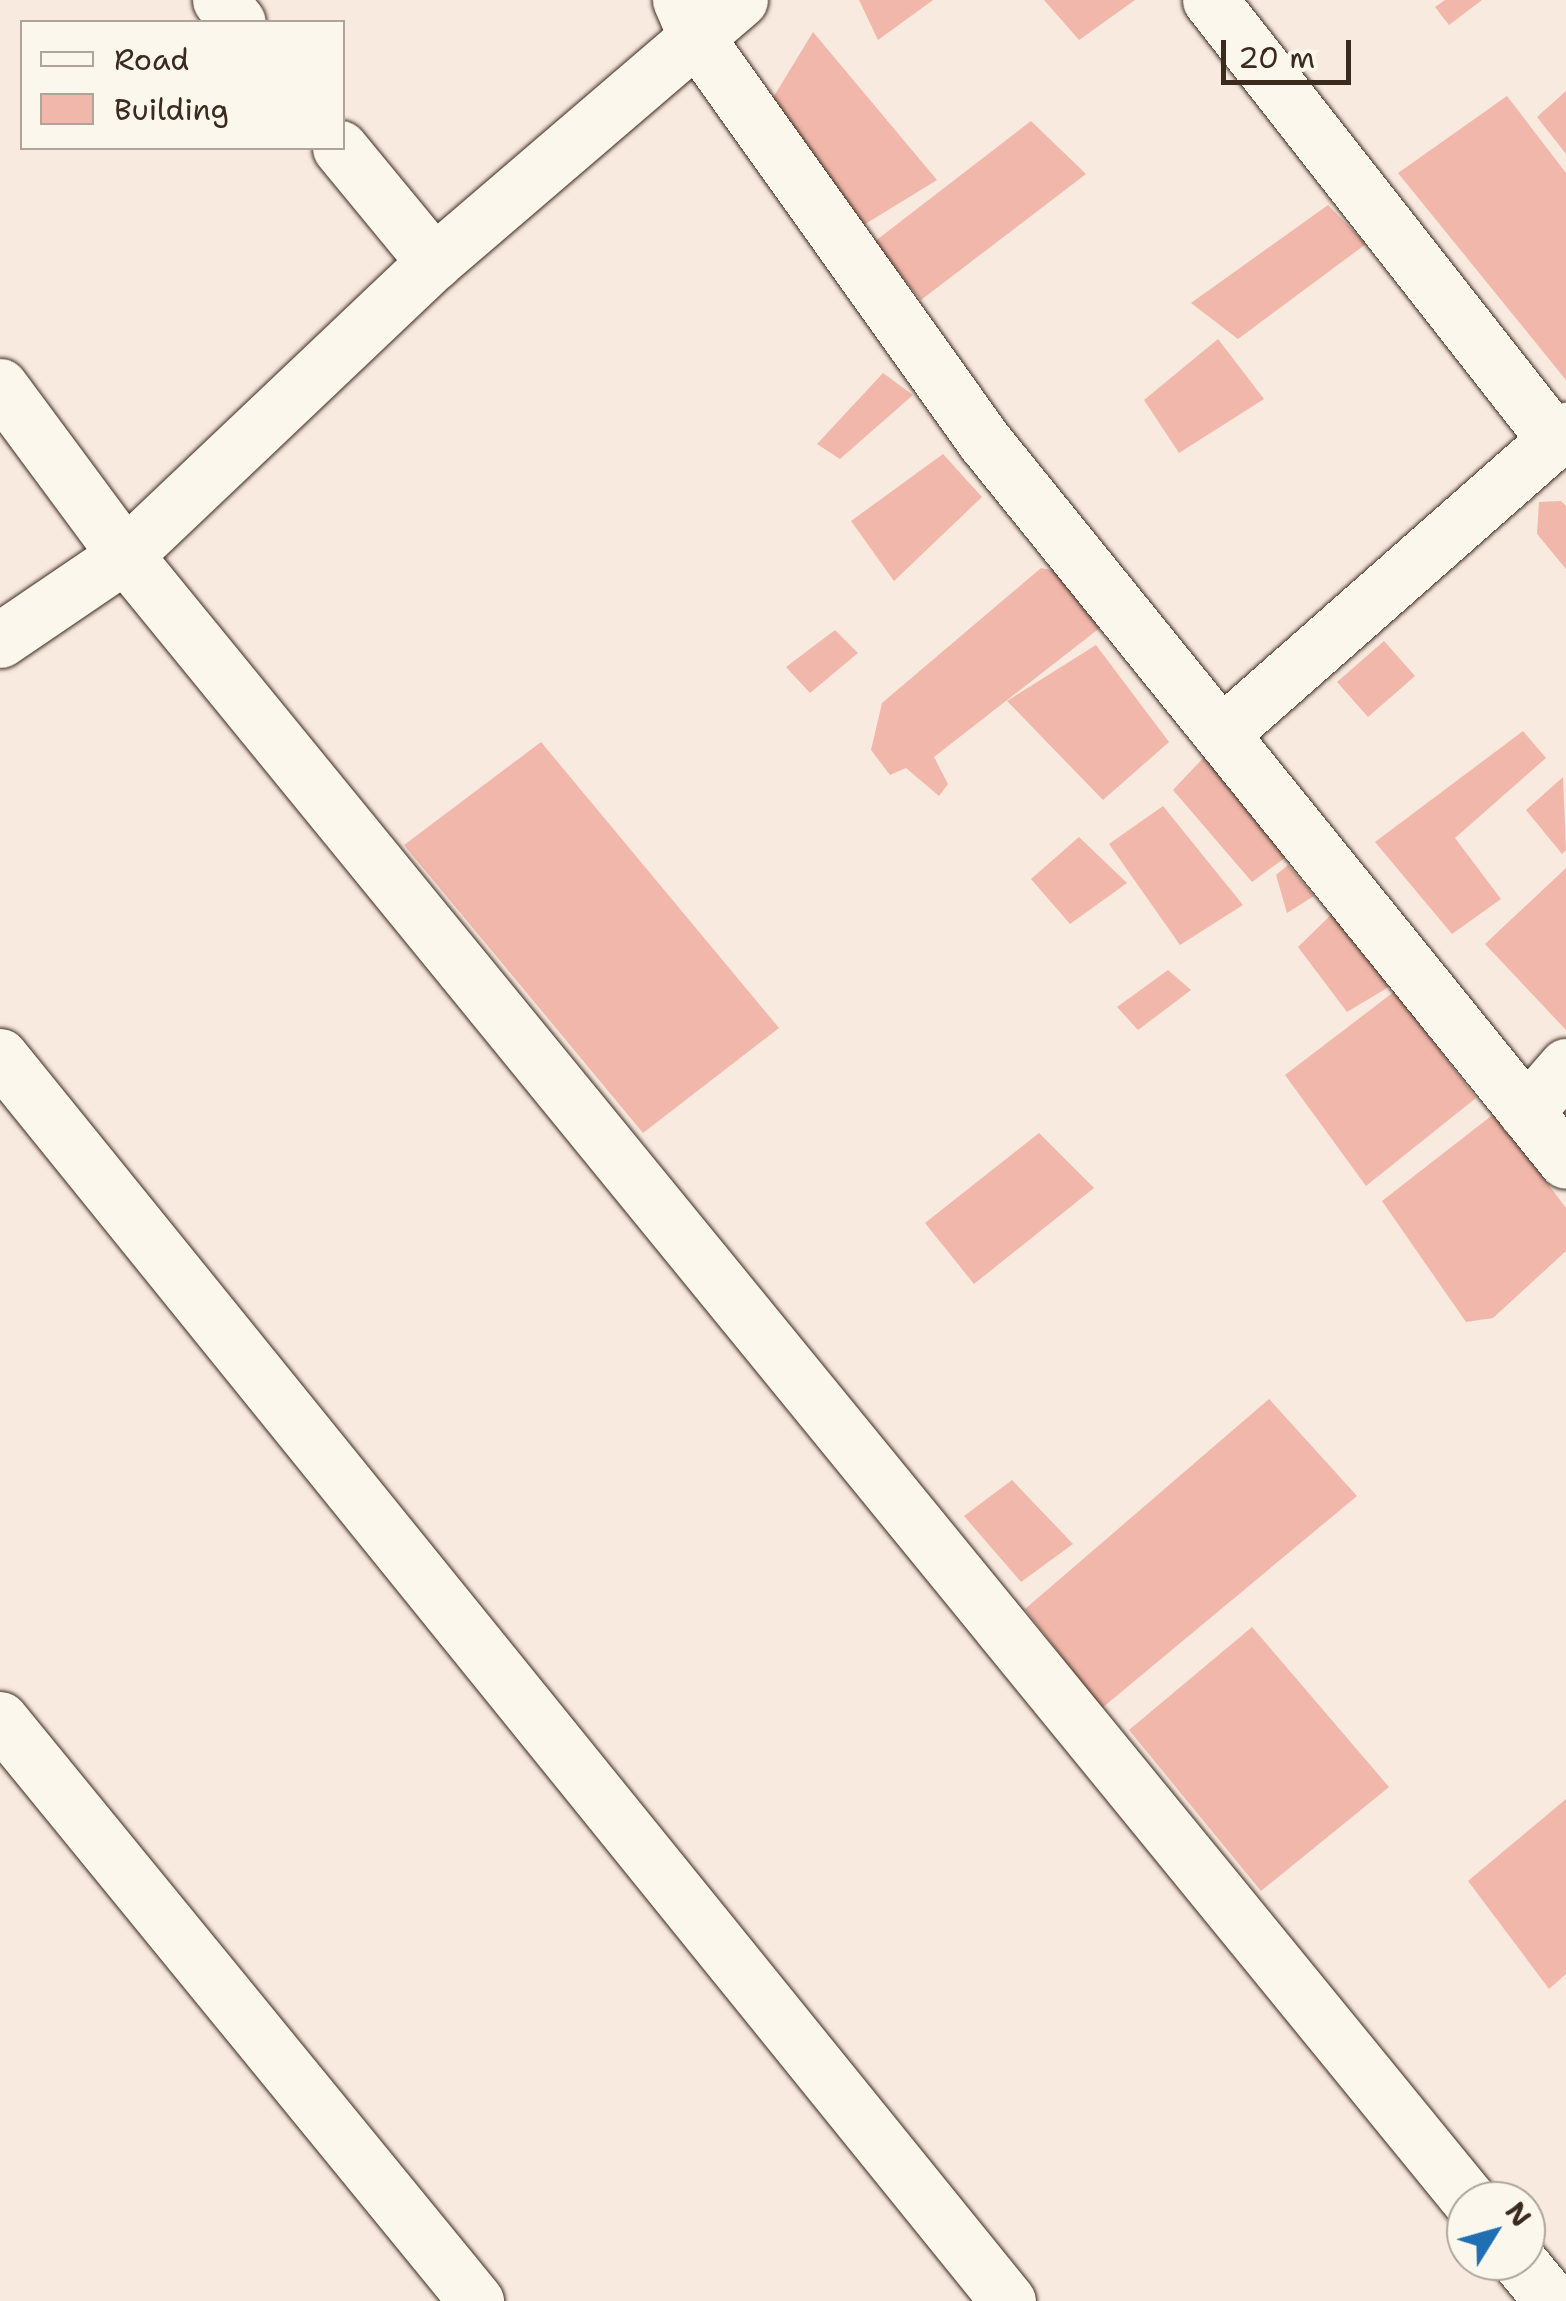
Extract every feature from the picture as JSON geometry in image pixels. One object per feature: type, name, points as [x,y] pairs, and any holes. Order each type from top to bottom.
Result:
[{"type":"street","points":[[220,0],[236,20]]},
{"type":"street","points":[[0,640],[125,554],[688,18],[740,0]]},
{"type":"street","points":[[1210,0],[1560,435],[1221,734]]},
{"type":"street","points":[[688,18],[985,442],[1566,1161]]},
{"type":"street","points":[[342,150],[434,262]]},
{"type":"street","points":[[0,386],[125,554],[1454,2181]]},
{"type":"street","points":[[0,1056],[1008,2301]]},
{"type":"street","points":[[1526,1112],[1566,1066]]},
{"type":"street","points":[[0,1718],[476,2301]]},
{"type":"street","points":[[1536,2281],[1552,2301]]},
{"type":"building","points":[[859,0],[933,0],[878,40]]},
{"type":"building","points":[[1044,0],[1135,0],[1079,40]]},
{"type":"building","points":[[1445,0],[1482,0],[1449,25],[1435,7]]},
{"type":"building","points":[[813,32],[937,180],[862,226],[768,106]]},
{"type":"building","points":[[1566,91],[1566,154],[1537,117]]},
{"type":"building","points":[[1507,96],[1566,173],[1566,380],[1398,173]]},
{"type":"building","points":[[1031,121],[1086,174],[921,300],[874,242]]},
{"type":"building","points":[[1328,205],[1366,244],[1238,339],[1191,303]]},
{"type":"building","points":[[1218,339],[1264,399],[1179,453],[1144,400]]},
{"type":"building","points":[[883,373],[913,395],[840,459],[817,444]]},
{"type":"building","points":[[943,454],[982,497],[894,581],[851,521]]},
{"type":"building","points":[[1561,501],[1566,506],[1566,569],[1537,534],[1539,502]]},
{"type":"building","points":[[1041,568],[1060,572],[1101,627],[934,757],[948,784],[939,796],[906,768],[890,775],[871,750],[882,703]]},
{"type":"building","points":[[835,630],[858,653],[810,693],[786,667]]},
{"type":"building","points":[[1384,641],[1415,676],[1368,717],[1337,682]]},
{"type":"building","points":[[1096,645],[1169,742],[1103,800],[1007,701]]},
{"type":"building","points":[[1523,731],[1546,758],[1455,838],[1501,899],[1452,934],[1375,842]]},
{"type":"building","points":[[541,742],[779,1028],[643,1133],[404,845]]},
{"type":"building","points":[[1205,756],[1286,857],[1252,882],[1173,790]]},
{"type":"building","points":[[1563,777],[1566,850],[1562,854],[1526,810]]},
{"type":"building","points":[[1163,806],[1243,905],[1180,945],[1109,844]]},
{"type":"building","points":[[1079,837],[1127,883],[1070,924],[1031,879]]},
{"type":"building","points":[[1288,865],[1314,896],[1287,913],[1276,875]]},
{"type":"building","points":[[1566,868],[1566,1030],[1485,944]]},
{"type":"building","points":[[1341,905],[1397,982],[1347,1012],[1298,947]]},
{"type":"building","points":[[1168,970],[1191,990],[1138,1030],[1117,1007]]},
{"type":"building","points":[[1395,991],[1476,1098],[1366,1186],[1285,1075]]},
{"type":"building","points":[[1495,1113],[1566,1208],[1566,1251],[1493,1318],[1466,1322],[1382,1201]]},
{"type":"building","points":[[1039,1133],[1094,1188],[974,1284],[925,1223]]},
{"type":"building","points":[[1269,1399],[1357,1496],[1102,1708],[1025,1609]]},
{"type":"building","points":[[1012,1480],[1073,1544],[1021,1582],[964,1516]]},
{"type":"building","points":[[1252,1627],[1389,1787],[1261,1891],[1129,1730]]},
{"type":"building","points":[[1566,1799],[1566,1974],[1549,1989],[1468,1881]]}]
